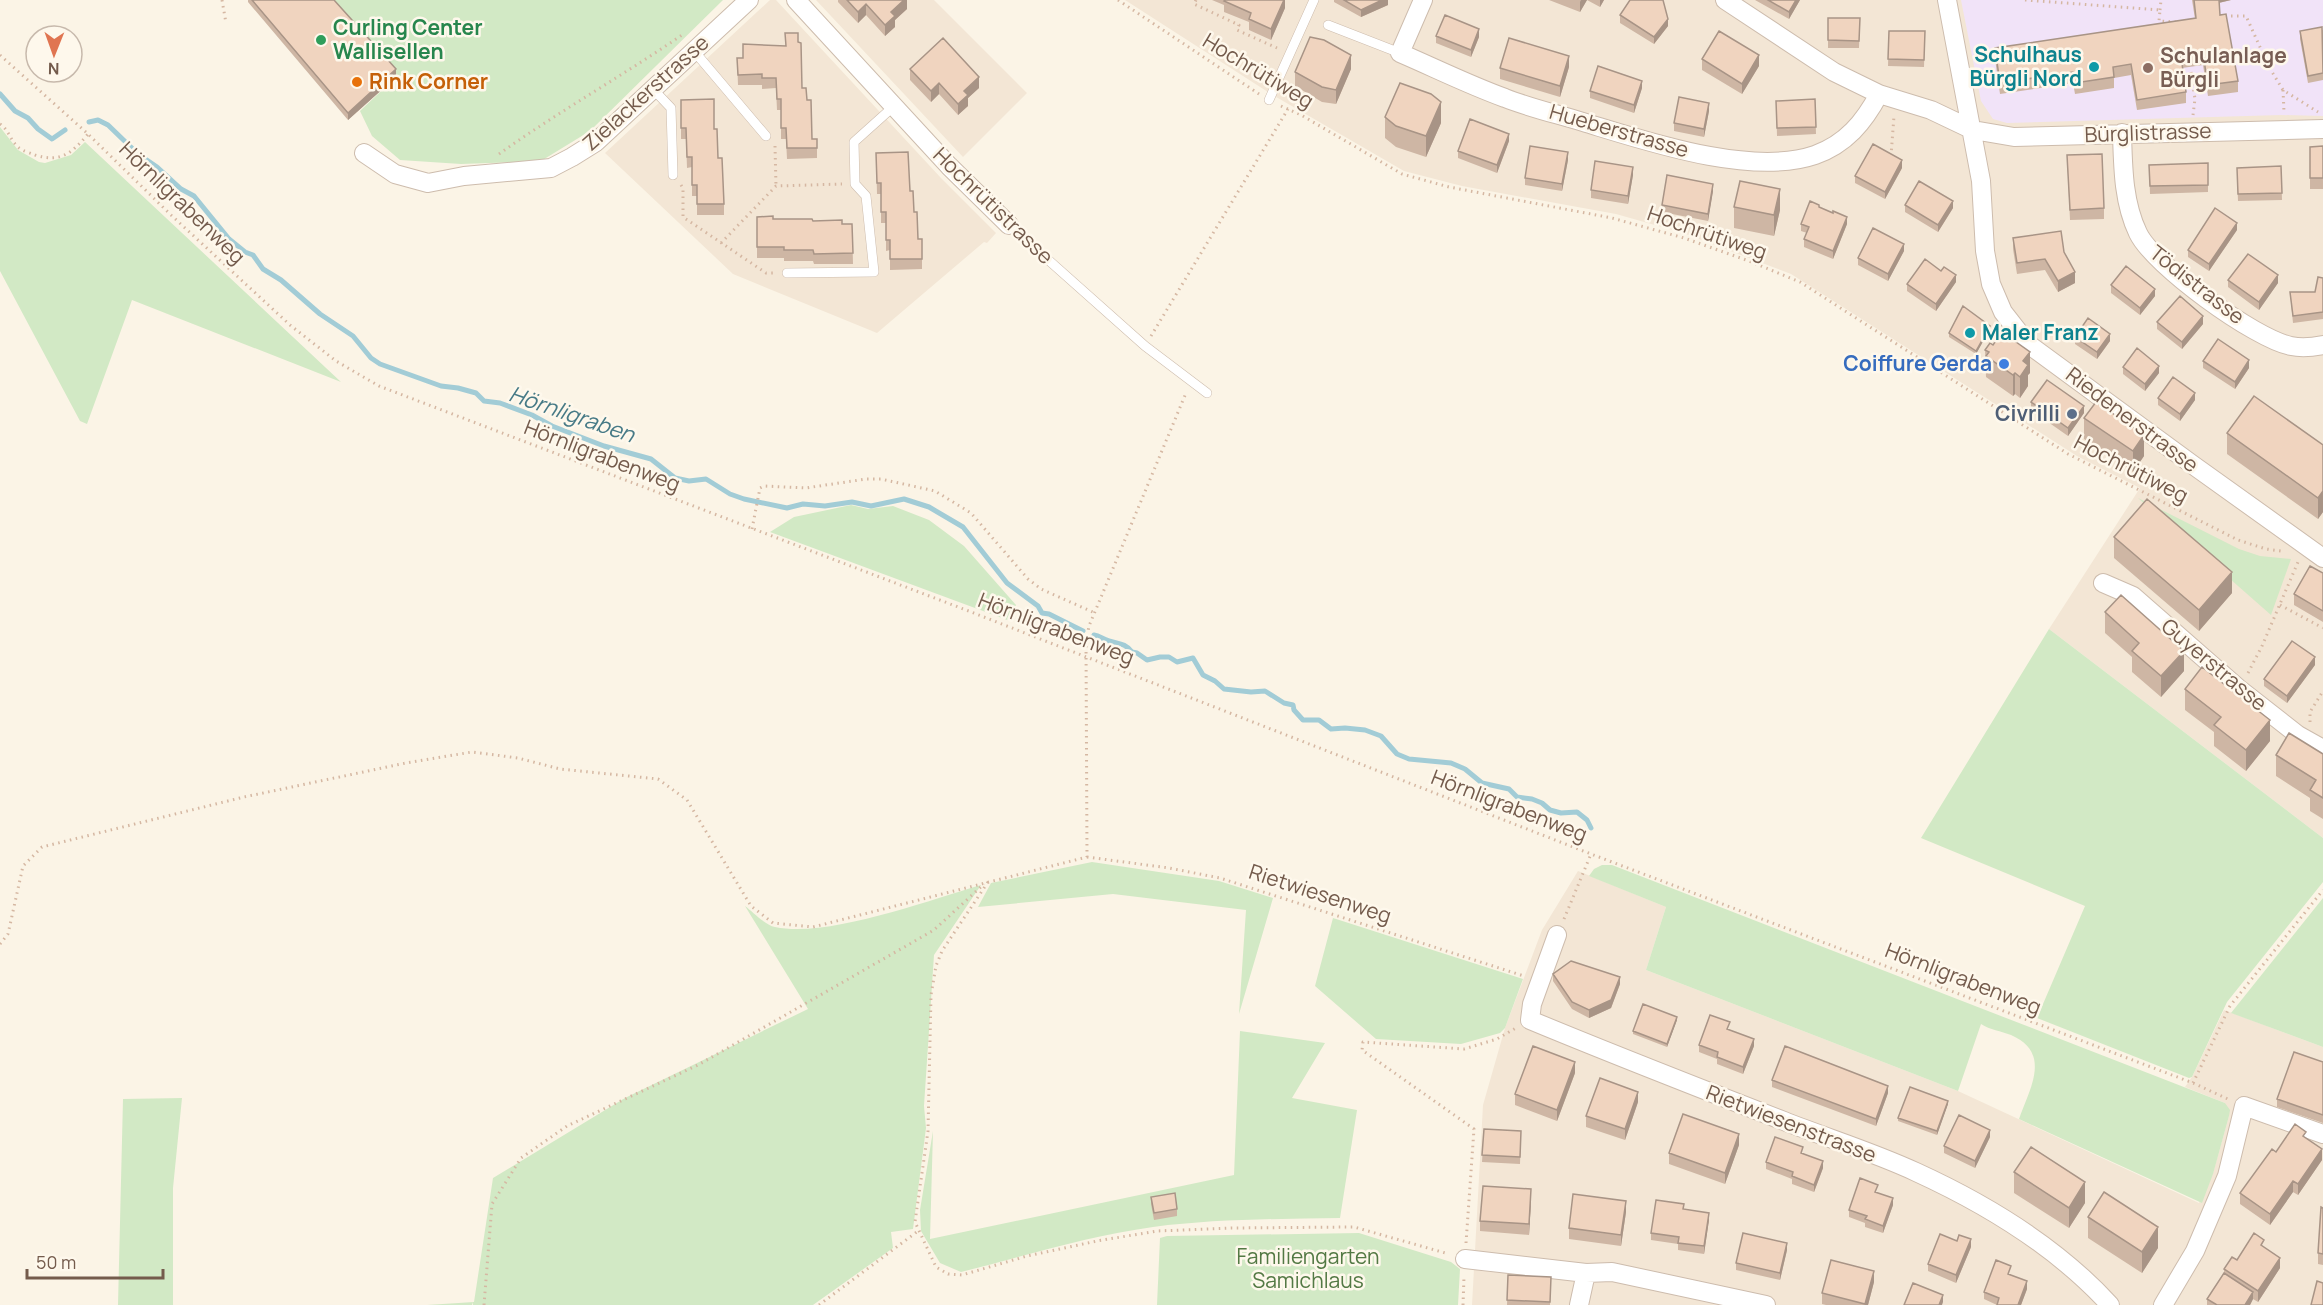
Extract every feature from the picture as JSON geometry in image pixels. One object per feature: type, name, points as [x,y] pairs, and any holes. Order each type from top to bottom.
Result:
[{"type":"street","name":"Zielackerstrasse","points":[[363,153],[395,174],[428,183],[464,176],[551,168],[572,158],[596,142],[749,0]]},
{"type":"street","name":"Hochrütistrasse","points":[[796,0],[893,106],[1009,225]]},
{"type":"street","points":[[1400,53],[1423,0]]},
{"type":"street","points":[[1725,0],[1834,72],[1879,94],[1931,110],[1973,130]]},
{"type":"street","name":"Riedenerstrasse","points":[[1947,0],[1981,181],[1984,251],[1991,284],[2003,312],[2028,344],[2323,558]]},
{"type":"street","name":"Hueberstrasse","points":[[1400,53],[1506,99],[1668,148],[1728,159],[1787,161],[1815,155],[1842,141],[1864,120],[1879,94]]},
{"type":"street","name":"Bürglistrasse","points":[[1973,130],[2014,137],[2321,124]]},
{"type":"street","name":"Tödistrasse","points":[[2122,133],[2126,189],[2131,217],[2139,235],[2152,254],[2234,317],[2274,341],[2292,346],[2323,345]]},
{"type":"street","name":"Guyerstrasse","points":[[2103,583],[2133,597],[2238,688],[2298,735],[2323,749]]},
{"type":"street","points":[[1530,1020],[1532,1004],[1557,935]]},
{"type":"street","name":"Rietwiesenstrasse","points":[[1530,1020],[1612,1055],[1915,1171],[1965,1197],[2057,1256],[2110,1305]]},
{"type":"street","points":[[2163,1305],[2195,1251],[2226,1176],[2244,1106],[2323,1134]]},
{"type":"street","points":[[1465,1259],[1586,1273],[1612,1272],[1766,1305]]},
{"type":"street","points":[[1579,1305],[1586,1273]]},
{"type":"lane","points":[[1269,100],[1314,0]]},
{"type":"lane","points":[[1328,25],[1400,53]]},
{"type":"lane","points":[[694,51],[766,136]]},
{"type":"lane","points":[[652,88],[671,108],[673,175]]},
{"type":"lane","points":[[787,273],[874,272],[866,196],[855,184],[854,142],[893,106]]},
{"type":"lane","name":"Hochrütistrasse","points":[[1009,225],[1145,346],[1207,393]]},
{"type":"path","points":[[222,0],[226,23]]},
{"type":"path","name":"Hochrütiweg","points":[[1118,0],[1269,100],[1402,174],[1449,187],[1612,218],[1684,238],[1800,282],[2068,454],[2208,526],[2238,540],[2266,549]]},
{"type":"path","points":[[1196,0],[1194,4],[1239,25],[1237,30],[1290,54]]},
{"type":"path","points":[[2025,0],[2160,10]]},
{"type":"path","points":[[2161,0],[2159,21],[2181,22]]},
{"type":"path","points":[[2225,16],[2246,16],[2269,67],[2283,90],[2316,109],[2321,124]]},
{"type":"path","points":[[498,154],[683,35]]},
{"type":"path","name":"Hörnligrabenweg","points":[[0,55],[88,134],[171,215],[290,325],[336,361],[379,386],[1085,656],[1591,854],[2193,1083],[2244,1106]]},
{"type":"path","points":[[2191,72],[2195,99],[2192,122]]},
{"type":"path","points":[[2283,90],[2284,119]]},
{"type":"path","points":[[1145,346],[1288,109]]},
{"type":"path","points":[[1891,156],[1893,119]]},
{"type":"path","points":[[0,124],[9,132],[18,147],[44,157],[62,157],[74,151],[88,134]]},
{"type":"path","points":[[766,136],[774,144],[776,186]]},
{"type":"path","points":[[673,175],[683,188],[683,217],[766,273],[787,273]]},
{"type":"path","points":[[721,243],[776,186],[855,184]]},
{"type":"path","points":[[0,944],[8,934],[23,866],[42,847],[244,797],[406,763],[472,752],[518,758],[560,769],[658,779],[687,800],[751,906],[773,922],[813,927],[1087,857],[1085,656],[1089,626],[1191,382]]},
{"type":"path","points":[[751,530],[760,488],[764,486],[806,488],[881,479],[920,486],[935,491],[970,513],[985,527],[1017,567],[1041,589],[1095,613]]},
{"type":"path","points":[[2242,682],[2259,655],[2279,604],[2306,547]]},
{"type":"path","points":[[2279,604],[2323,628]]},
{"type":"path","points":[[2312,728],[2309,720],[2310,712],[2323,691]]},
{"type":"path","points":[[1557,935],[1591,854]]},
{"type":"path","name":"Rietwiesenweg","points":[[1087,857],[1169,868],[1220,878],[1540,981]]},
{"type":"path","points":[[988,881],[942,951],[936,966],[931,995],[928,1131],[915,1222],[936,1267],[948,1274],[962,1275],[1027,1256],[1097,1241],[1157,1231],[1220,1229],[1354,1227],[1465,1259]]},
{"type":"path","points":[[484,1305],[492,1204],[521,1158],[567,1126],[698,1065],[934,930],[988,881]]},
{"type":"path","points":[[2193,1083],[2230,1006],[2323,890]]},
{"type":"path","points":[[1463,1305],[1474,1129],[1362,1050],[1363,1042],[1464,1049],[1497,1039],[1530,1020]]},
{"type":"path","points":[[819,1305],[918,1231]]},
{"type":"shaded area","points":[[770,0],[776,0],[941,178],[996,233],[987,243],[984,242],[877,333],[733,274],[605,153]]},
{"type":"shaded area","points":[[816,0],[934,0],[1027,93],[963,157]]},
{"type":"shaded area","points":[[1125,0],[2323,0],[2323,838],[2049,629],[2140,488],[2077,456],[1791,274],[1683,233],[1616,214],[1462,186],[1404,171],[1271,94]]},
{"type":"shaded area","name":"Schulanlage Bürgli","points":[[1961,0],[2323,0],[2323,116],[2281,115],[2007,123],[1993,119],[1981,101]]},
{"type":"shaded area","points":[[1578,871],[1666,907],[1646,970],[1958,1091],[2199,1203],[2213,1173],[2229,1116],[2225,1103],[2185,1087],[2224,1010],[2323,1047],[2323,1305],[1472,1305],[1483,1105],[1505,1028],[1542,930]]},
{"type":"green space","points":[[331,0],[723,0],[590,131],[541,161],[461,164],[400,160],[372,136],[360,111],[397,76]]},
{"type":"green space","points":[[0,127],[18,150],[39,162],[45,163],[71,155],[85,142],[341,382],[132,300],[87,424],[80,421],[0,271]]},
{"type":"green space","points":[[2138,498],[2239,549],[2260,556],[2291,559],[2271,615]]},
{"type":"green space","points":[[851,505],[868,509],[893,506],[929,520],[964,546],[1016,605],[1010,621],[770,532],[794,517]]},
{"type":"green space","points":[[2049,629],[2323,838],[2323,882],[2227,1002],[2192,1077],[2189,1078],[2037,1018],[2085,906],[1921,838]]},
{"type":"green space","points":[[1092,862],[1219,881],[1273,898],[1239,1014],[1246,910],[1113,894],[978,907],[991,883]]},
{"type":"green space","points":[[1602,865],[1612,865],[2225,1103],[2230,1110],[2229,1116],[2213,1174],[2202,1203],[2019,1119],[2032,1084],[2034,1061],[2031,1051],[2024,1043],[2011,1035],[1981,1024],[1958,1091],[1646,970],[1666,907],[1589,876],[1594,869]]},
{"type":"green space","points":[[981,885],[934,955],[924,1106],[926,1128],[913,1229],[891,1232],[893,1248],[813,1305],[473,1305],[493,1178],[625,1098],[808,1009],[745,906],[771,926],[797,929],[822,927],[877,916]]},
{"type":"green space","points":[[2323,898],[2323,1047],[2231,1013]]},
{"type":"green space","points":[[1333,918],[1523,979],[1505,1028],[1500,1033],[1461,1044],[1376,1039],[1315,986]]},
{"type":"green space","points":[[1240,1031],[1325,1043],[1292,1098],[1357,1110],[1340,1218],[1176,1224],[1104,1236],[961,1272],[940,1263],[921,1231],[920,1210],[933,1131],[930,1239],[1234,1175]]},
{"type":"green space","points":[[182,1098],[173,1188],[173,1305],[118,1305],[123,1099]]},
{"type":"green space","name":"Familiengarten Samichlaus","points":[[1359,1233],[1451,1262],[1460,1269],[1458,1305],[1157,1305],[1160,1238],[1167,1236]]},
{"type":"green space","points":[[473,1302],[472,1305],[427,1305]]},
{"type":"building","name":"Curling Center Wallisellen","points":[[252,0],[334,0],[396,69],[348,113]]},
{"type":"building","points":[[847,0],[904,0],[891,12],[895,16],[885,25],[866,4],[858,12]]},
{"type":"building","points":[[1225,0],[1284,0],[1271,29],[1249,19],[1251,13]]},
{"type":"building","points":[[1344,0],[1382,0],[1361,10]]},
{"type":"building","points":[[1630,0],[1663,0],[1668,19],[1654,37],[1620,15]]},
{"type":"building","points":[[1768,0],[1796,0],[1789,12]]},
{"type":"building","name":"Schulhaus Bürgli Nord","points":[[2194,0],[2219,0],[2220,15],[2226,14],[2238,81],[2208,85],[2203,54],[2181,57],[2186,92],[2137,100],[2131,64],[2113,67],[2114,77],[2075,83],[2073,72],[2000,83],[1995,48],[2196,18]]},
{"type":"building","points":[[1445,15],[1479,29],[1471,50],[1436,36]]},
{"type":"building","points":[[1828,18],[1860,18],[1859,41],[1828,40]]},
{"type":"building","points":[[2322,27],[2323,73],[2308,76],[2300,31]]},
{"type":"building","points":[[1719,31],[1759,55],[1742,84],[1702,59]]},
{"type":"building","points":[[1889,31],[1925,31],[1924,60],[1888,59]]},
{"type":"building","points":[[785,33],[798,33],[798,42],[801,43],[802,88],[806,88],[807,100],[811,100],[812,139],[817,139],[817,148],[787,148],[786,128],[781,128],[781,99],[777,99],[776,78],[762,78],[762,74],[738,75],[737,58],[743,58],[743,44],[786,46]]},
{"type":"building","points":[[1310,37],[1324,40],[1351,55],[1336,90],[1322,87],[1295,72]]},
{"type":"building","points":[[943,38],[979,77],[964,91],[968,95],[958,104],[939,83],[931,91],[910,69]]},
{"type":"building","points":[[1509,38],[1569,56],[1560,86],[1500,68]]},
{"type":"building","points":[[1598,66],[1642,81],[1634,105],[1590,91]]},
{"type":"building","points":[[1400,83],[1431,94],[1441,102],[1426,136],[1396,126],[1385,117]]},
{"type":"building","points":[[1679,97],[1709,103],[1704,129],[1674,123]]},
{"type":"building","points":[[714,99],[714,129],[717,129],[718,158],[722,158],[724,204],[697,204],[697,185],[692,185],[692,157],[687,157],[686,128],[681,128],[681,100]]},
{"type":"building","points":[[1815,99],[1816,127],[1777,128],[1776,101]]},
{"type":"building","points":[[1470,119],[1509,134],[1497,165],[1458,151]]},
{"type":"building","points":[[1873,144],[1902,160],[1885,192],[1855,176]]},
{"type":"building","points":[[1530,146],[1568,152],[1562,184],[1525,178]]},
{"type":"building","points":[[2323,146],[2323,178],[2310,178],[2310,147]]},
{"type":"building","points":[[908,152],[910,191],[913,191],[914,212],[917,212],[918,239],[922,239],[922,259],[890,259],[890,240],[886,240],[886,212],[881,212],[881,183],[877,183],[876,153]]},
{"type":"building","points":[[2102,154],[2104,208],[2070,210],[2067,155]]},
{"type":"building","points":[[1595,161],[1633,167],[1628,196],[1591,190]]},
{"type":"building","points":[[2208,163],[2208,185],[2150,186],[2149,165]]},
{"type":"building","points":[[2281,166],[2282,193],[2238,194],[2237,168]]},
{"type":"building","points":[[1667,175],[1713,184],[1708,214],[1662,205]]},
{"type":"building","points":[[1740,181],[1780,189],[1774,215],[1734,207]]},
{"type":"building","points":[[1919,181],[1953,201],[1938,225],[1905,205]]},
{"type":"building","points":[[1810,201],[1819,207],[1847,217],[1833,251],[1804,239],[1809,227],[1801,224]]},
{"type":"building","points":[[2215,208],[2237,223],[2209,264],[2188,250]]},
{"type":"building","points":[[773,216],[773,219],[842,220],[842,224],[852,224],[853,253],[814,254],[813,250],[757,247],[757,217]]},
{"type":"building","points":[[1873,228],[1904,244],[1888,274],[1858,258]]},
{"type":"building","points":[[2061,231],[2064,252],[2075,272],[2058,281],[2045,259],[2017,263],[2013,238]]},
{"type":"building","points":[[2248,254],[2278,275],[2259,302],[2228,280]]},
{"type":"building","points":[[1925,259],[1941,271],[1944,267],[1956,275],[1936,304],[1907,284]]},
{"type":"building","points":[[2126,266],[2155,289],[2140,308],[2111,285]]},
{"type":"building","points":[[2318,277],[2323,278],[2323,312],[2293,316],[2290,292],[2315,292]]},
{"type":"building","points":[[2180,296],[2203,316],[2182,342],[2157,322]]},
{"type":"building","name":"Maler Franz","points":[[1963,306],[1990,326],[1976,351],[1949,333]]},
{"type":"building","points":[[2088,318],[2110,334],[2097,352],[2075,337]]},
{"type":"building","points":[[2002,332],[2030,352],[2023,361],[2028,365],[2020,377],[2015,373],[2013,375],[1986,356],[1989,352],[1985,350],[1990,343],[1993,345]]},
{"type":"building","points":[[2218,339],[2249,360],[2235,382],[2203,361]]},
{"type":"building","points":[[2137,348],[2159,366],[2145,384],[2123,367]]},
{"type":"building","points":[[2173,377],[2195,393],[2180,414],[2158,398]]},
{"type":"building","points":[[2047,380],[2084,406],[2068,428],[2031,402]]},
{"type":"building","points":[[2254,396],[2323,445],[2323,491],[2318,498],[2227,433]]},
{"type":"building","points":[[2096,402],[2144,435],[2133,451],[2084,418]]},
{"type":"building","points":[[2147,499],[2232,572],[2199,610],[2114,537]]},
{"type":"building","points":[[2310,566],[2323,573],[2323,611],[2294,594]]},
{"type":"building","points":[[2121,595],[2184,651],[2161,676],[2132,651],[2139,643],[2105,612]]},
{"type":"building","points":[[2292,641],[2315,657],[2287,696],[2264,679]]},
{"type":"building","points":[[2202,667],[2270,720],[2246,750],[2214,725],[2221,717],[2185,689]]},
{"type":"building","points":[[2289,733],[2323,754],[2323,798],[2310,790],[2316,780],[2276,755]]},
{"type":"building","points":[[1571,961],[1620,977],[1611,1000],[1589,1010],[1572,1002],[1553,974]]},
{"type":"building","points":[[1643,1004],[1677,1017],[1667,1044],[1633,1031]]},
{"type":"building","points":[[1710,1015],[1730,1022],[1727,1029],[1754,1039],[1743,1067],[1717,1057],[1718,1052],[1699,1045]]},
{"type":"building","points":[[1533,1046],[1575,1062],[1557,1110],[1515,1094]]},
{"type":"building","points":[[1785,1046],[1888,1086],[1876,1119],[1772,1080]]},
{"type":"building","points":[[2294,1052],[2323,1062],[2323,1115],[2277,1099]]},
{"type":"building","points":[[1600,1078],[1638,1092],[1625,1129],[1586,1116]]},
{"type":"building","points":[[1910,1087],[1948,1101],[1937,1131],[1898,1118]]},
{"type":"building","points":[[1683,1114],[1739,1134],[1725,1173],[1669,1153]]},
{"type":"building","points":[[1959,1115],[1990,1130],[1975,1161],[1944,1146]]},
{"type":"building","points":[[2295,1124],[2306,1132],[2303,1136],[2322,1149],[2298,1184],[2293,1181],[2270,1214],[2240,1193],[2272,1149],[2276,1152]]},
{"type":"building","points":[[1484,1129],[1521,1131],[1520,1157],[1482,1155]]},
{"type":"building","points":[[1775,1137],[1803,1147],[1801,1153],[1823,1161],[1814,1185],[1792,1176],[1793,1172],[1766,1162]]},
{"type":"building","points":[[2031,1147],[2085,1182],[2069,1208],[2014,1172]]},
{"type":"building","points":[[1860,1178],[1878,1185],[1875,1192],[1893,1198],[1883,1226],[1865,1219],[1867,1216],[1849,1210]]},
{"type":"building","points":[[1483,1186],[1531,1189],[1529,1224],[1480,1221]]},
{"type":"building","points":[[2104,1192],[2158,1227],[2142,1252],[2088,1217]]},
{"type":"building","points":[[1175,1193],[1177,1209],[1154,1213],[1151,1197]]},
{"type":"building","points":[[1573,1194],[1626,1201],[1621,1235],[1569,1228]]},
{"type":"building","points":[[1656,1200],[1684,1204],[1683,1209],[1709,1213],[1704,1246],[1678,1243],[1679,1237],[1651,1233]]},
{"type":"building","points":[[2321,1207],[2323,1208],[2323,1254],[2318,1253]]},
{"type":"building","points":[[1743,1233],[1787,1243],[1780,1273],[1736,1263]]},
{"type":"building","points":[[2254,1233],[2264,1240],[2261,1245],[2280,1258],[2258,1291],[2224,1269],[2232,1257],[2237,1260]]},
{"type":"building","points":[[1940,1234],[1957,1241],[1959,1235],[1971,1239],[1956,1275],[1928,1264]]},
{"type":"building","points":[[1831,1260],[1874,1271],[1865,1304],[1822,1293]]},
{"type":"building","points":[[1996,1260],[2011,1266],[2008,1274],[2027,1281],[2018,1305],[1997,1305],[1999,1298],[1984,1292]]},
{"type":"building","points":[[2224,1273],[2253,1292],[2245,1305],[2217,1305],[2207,1299]]},
{"type":"building","points":[[1508,1275],[1551,1277],[1550,1302],[1507,1300]]},
{"type":"building","points":[[2317,1281],[2323,1283],[2323,1305],[2311,1305]]},
{"type":"building","points":[[1913,1283],[1943,1295],[1939,1305],[1904,1305]]},
{"type":"waterway","name":"Hörnligraben","points":[[0,94],[15,111],[28,118],[52,139],[65,130]]},
{"type":"waterway","name":"Hörnligraben","points":[[89,122],[98,120],[108,125],[138,154],[157,167],[181,189],[194,196],[229,239],[245,252],[253,255],[263,269],[281,280],[320,314],[353,336],[371,358],[380,364],[441,386],[476,393],[484,401],[500,403],[604,446],[651,459],[675,478],[689,481],[706,479],[730,494],[744,499],[787,508],[803,504],[825,506],[852,502],[871,506],[904,499],[929,507],[963,527],[1007,583],[1038,606],[1042,613],[1049,614],[1083,631]]},
{"type":"waterway","points":[[1094,635],[1124,645],[1147,660],[1169,657],[1177,662],[1193,658],[1203,675],[1224,689],[1265,691],[1284,703],[1293,705],[1294,710],[1303,720],[1319,720],[1331,729],[1365,730],[1381,736],[1397,754],[1409,759],[1451,763],[1465,769],[1482,783],[1509,789],[1517,797],[1532,799],[1542,803],[1550,810],[1561,813],[1577,812],[1587,820],[1591,828]]},
{"type":"place","name":"Curling Center Wallisellen","points":[[321,40]]},
{"type":"place","name":"Schulhaus Bürgli Nord","points":[[2094,67]]},
{"type":"place","name":"Schulanlage Bürgli","points":[[2148,68]]},
{"type":"place","name":"Rink Corner","points":[[357,82]]},
{"type":"place","name":"Maler Franz","points":[[1970,333]]},
{"type":"place","name":"Coiffure Gerda","points":[[2004,364]]},
{"type":"place","name":"Civrilli","points":[[2072,414]]}]
